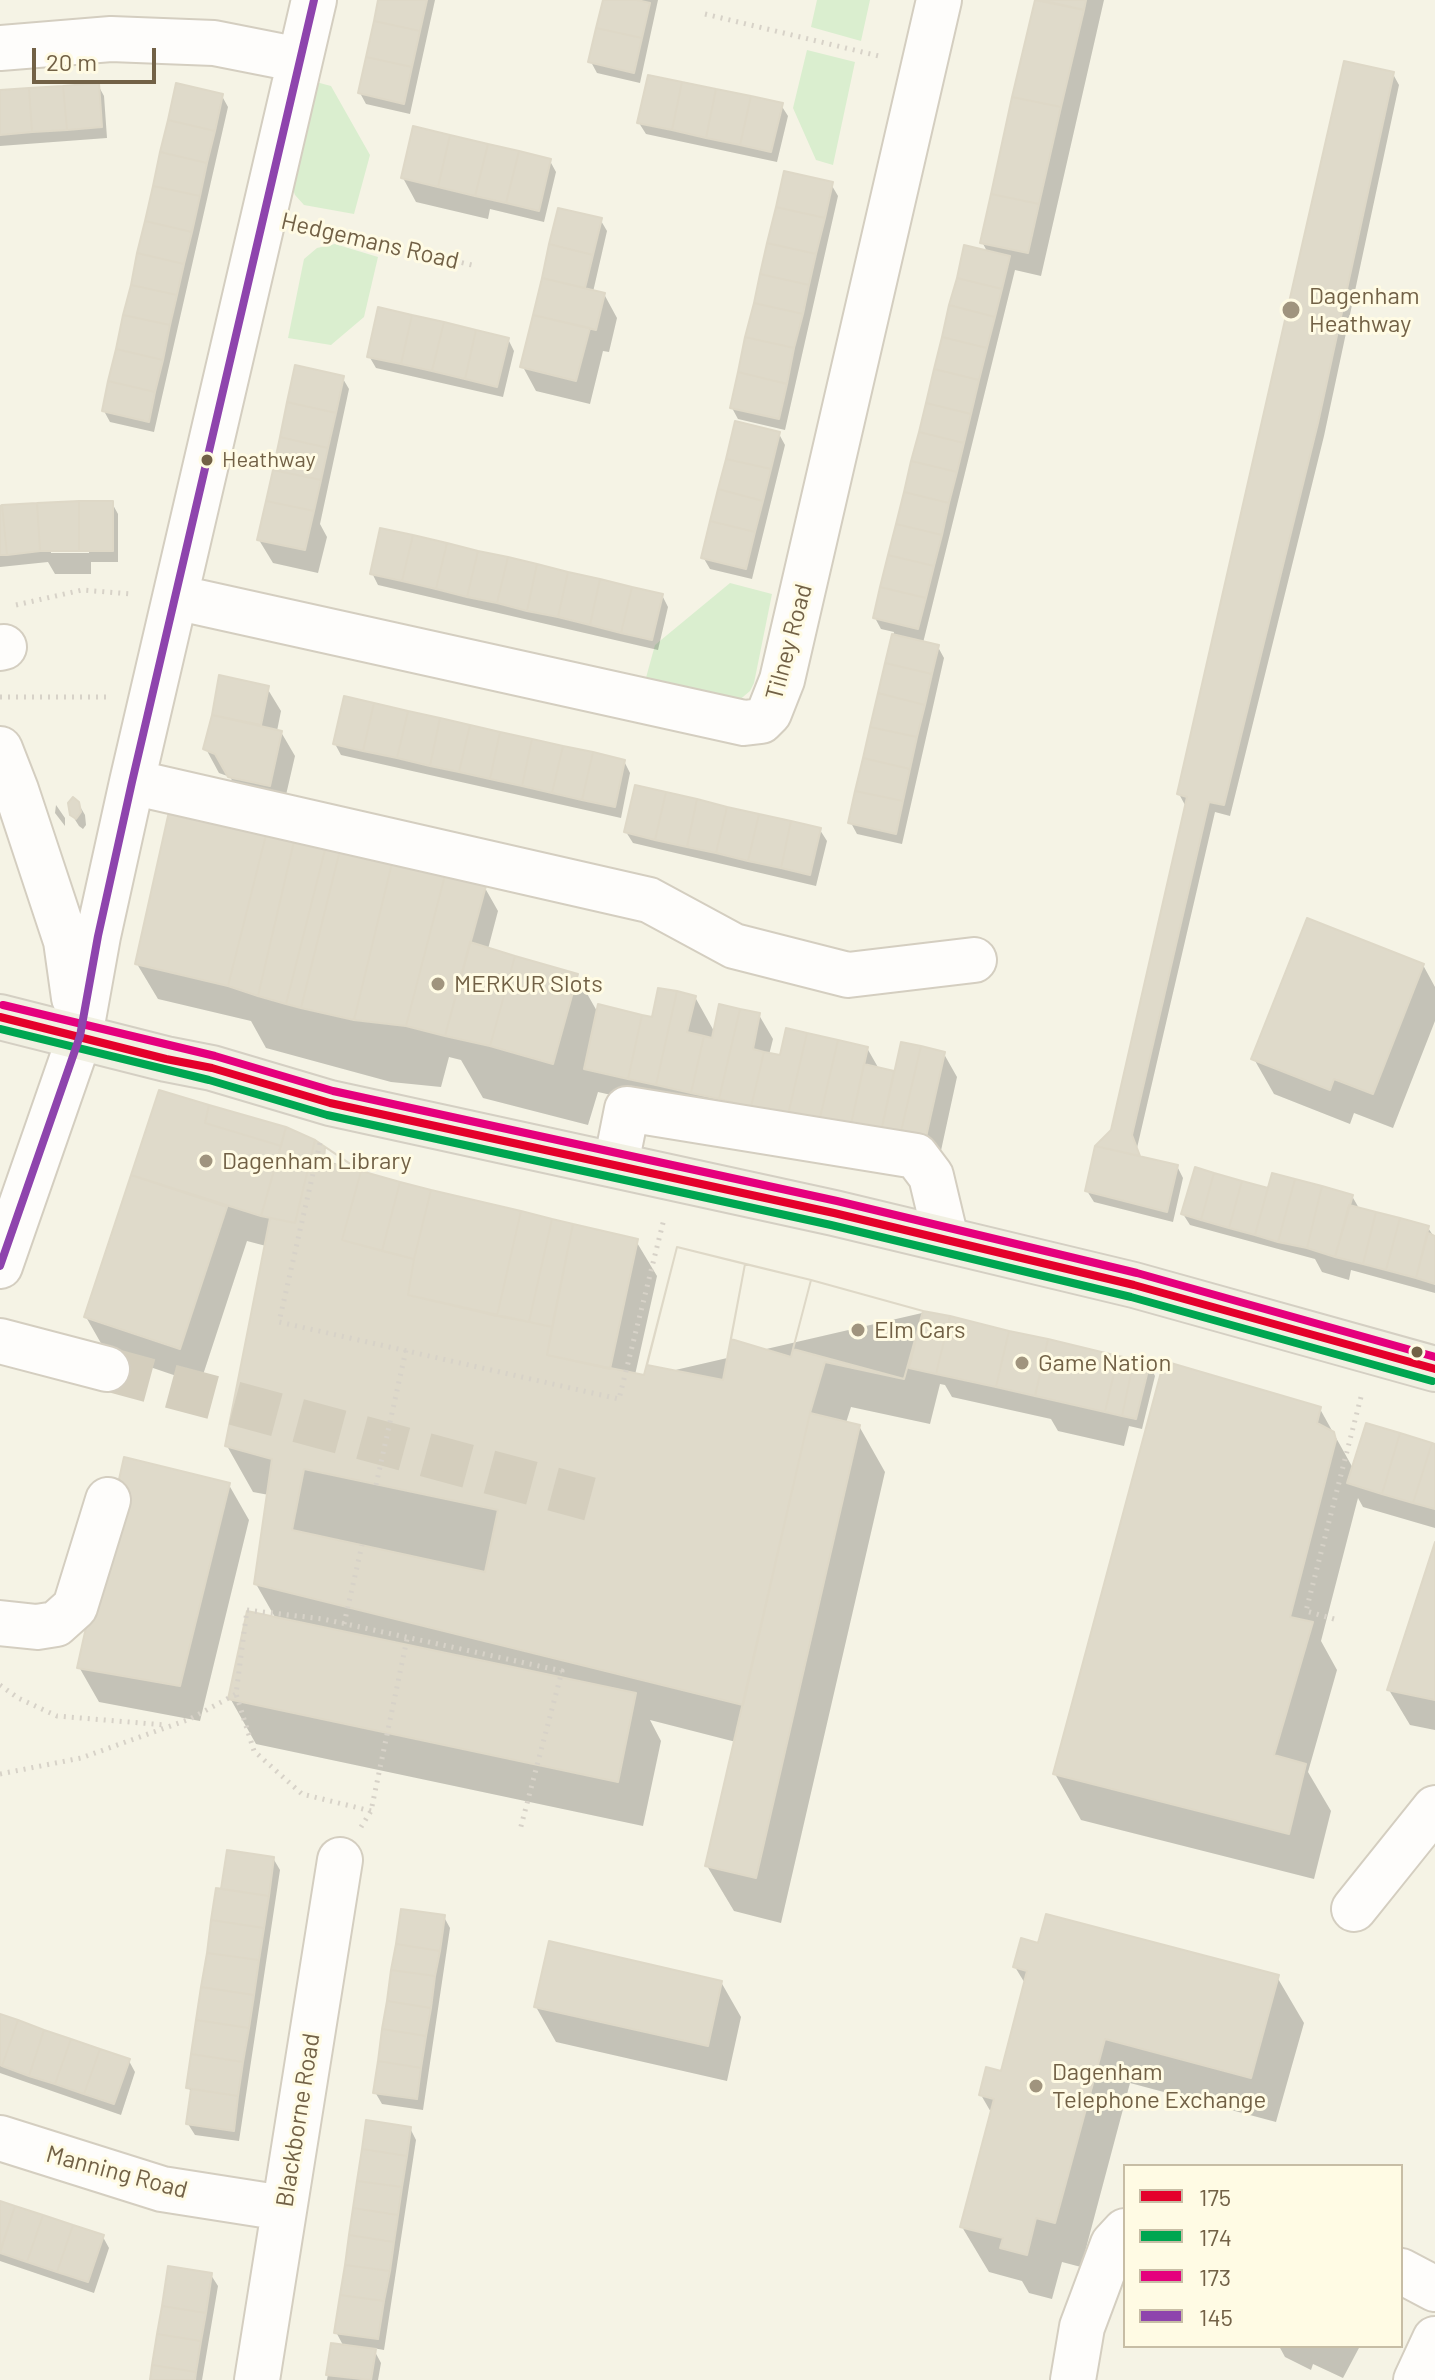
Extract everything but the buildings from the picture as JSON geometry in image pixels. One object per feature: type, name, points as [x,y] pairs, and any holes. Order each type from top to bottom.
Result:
[{"type":"main road","points":[[0,1017],[212,1068],[330,1103],[616,1164],[1134,1285],[1435,1369]]},
{"type":"street","name":"Hedgemans Road","points":[[0,1266],[80,1036],[98,936],[132,782],[314,0]]},
{"type":"street","name":"Tilney Road","points":[[175,597],[744,723],[761,721],[769,713],[782,680],[939,0]]},
{"type":"street","points":[[0,48],[111,39],[214,43],[300,60]]},
{"type":"street","points":[[0,749],[66,941],[80,1036]]},
{"type":"street","points":[[132,782],[649,900],[734,946],[848,975],[974,960]]},
{"type":"street","points":[[616,1164],[627,1109],[916,1156],[931,1176],[946,1239]]},
{"type":"street","points":[[0,1341],[107,1369]]},
{"type":"street","points":[[0,1623],[37,1627],[56,1624],[75,1607],[108,1500]]},
{"type":"street","points":[[1354,1909],[1435,1808]]},
{"type":"street","name":"Blackborne Road","points":[[257,2380],[340,1860]]},
{"type":"street","name":"Manning Road","points":[[0,2138],[162,2189],[283,2208]]},
{"type":"street","points":[[1073,2380],[1082,2327],[1113,2244],[1123,2233]]},
{"type":"street","points":[[1403,2272],[1435,2289]]},
{"type":"street","points":[[1416,2380],[1435,2339]]},
{"type":"path","points":[[705,14],[924,68]]},
{"type":"path","name":"Hedgemans Road","points":[[263,216],[476,266]]},
{"type":"path","points":[[5,634],[82,590],[175,597]]},
{"type":"path","points":[[0,697],[152,698]]},
{"type":"path","points":[[330,1103],[279,1322],[619,1399],[667,1210]]},
{"type":"path","points":[[376,1485],[406,1350]]},
{"type":"path","points":[[1334,1619],[1306,1611],[1373,1350]]},
{"type":"path","points":[[344,1624],[362,1545]]},
{"type":"path","points":[[371,1811],[302,1794],[254,1751],[236,1694],[247,1610],[344,1624],[562,1671],[520,1830]]},
{"type":"path","points":[[340,1860],[371,1811],[407,1639]]},
{"type":"path","points":[[0,1685],[18,1698],[57,1716],[170,1726]]},
{"type":"path","points":[[0,1774],[81,1758],[190,1719],[236,1694]]},
{"type":"green space","points":[[817,0],[870,0],[861,41],[811,27]]},
{"type":"green space","points":[[807,50],[855,62],[833,165],[816,160],[793,108]]},
{"type":"green space","points":[[316,82],[331,86],[370,155],[354,214],[304,205],[291,184]]},
{"type":"green space","points":[[335,244],[378,257],[364,317],[331,345],[288,338],[304,259],[317,248]]},
{"type":"green space","points":[[730,583],[772,594],[750,691],[737,702],[644,685],[655,645]]},
{"type":"tunnel","points":[[107,1369],[590,1499]]},
{"type":"transit line","name":"145","points":[[0,1266],[80,1036],[98,936],[132,782],[314,0]]},
{"type":"transit line","name":"173","points":[[3,1005],[215,1056],[333,1091],[837,1201],[1137,1273],[1435,1357]]},
{"type":"transit line","name":"175","points":[[0,1017],[212,1068],[330,1103],[834,1213],[1134,1285],[1435,1369]]},
{"type":"transit line","name":"174","points":[[0,1029],[209,1080],[327,1115],[831,1225],[1131,1297],[1432,1381]]},
{"type":"place","name":"Dagenham Heathway","points":[[1291,310]]},
{"type":"place","name":"Heathway","points":[[207,460]]},
{"type":"place","name":"MERKUR Slots","points":[[438,984]]},
{"type":"place","name":"Dagenham Library","points":[[206,1161]]},
{"type":"place","name":"Elm Cars","points":[[858,1330]]},
{"type":"place","name":"Game Nation","points":[[1022,1363]]},
{"type":"place","name":"Dagenham Telephone Exchange","points":[[1036,2086]]}]
